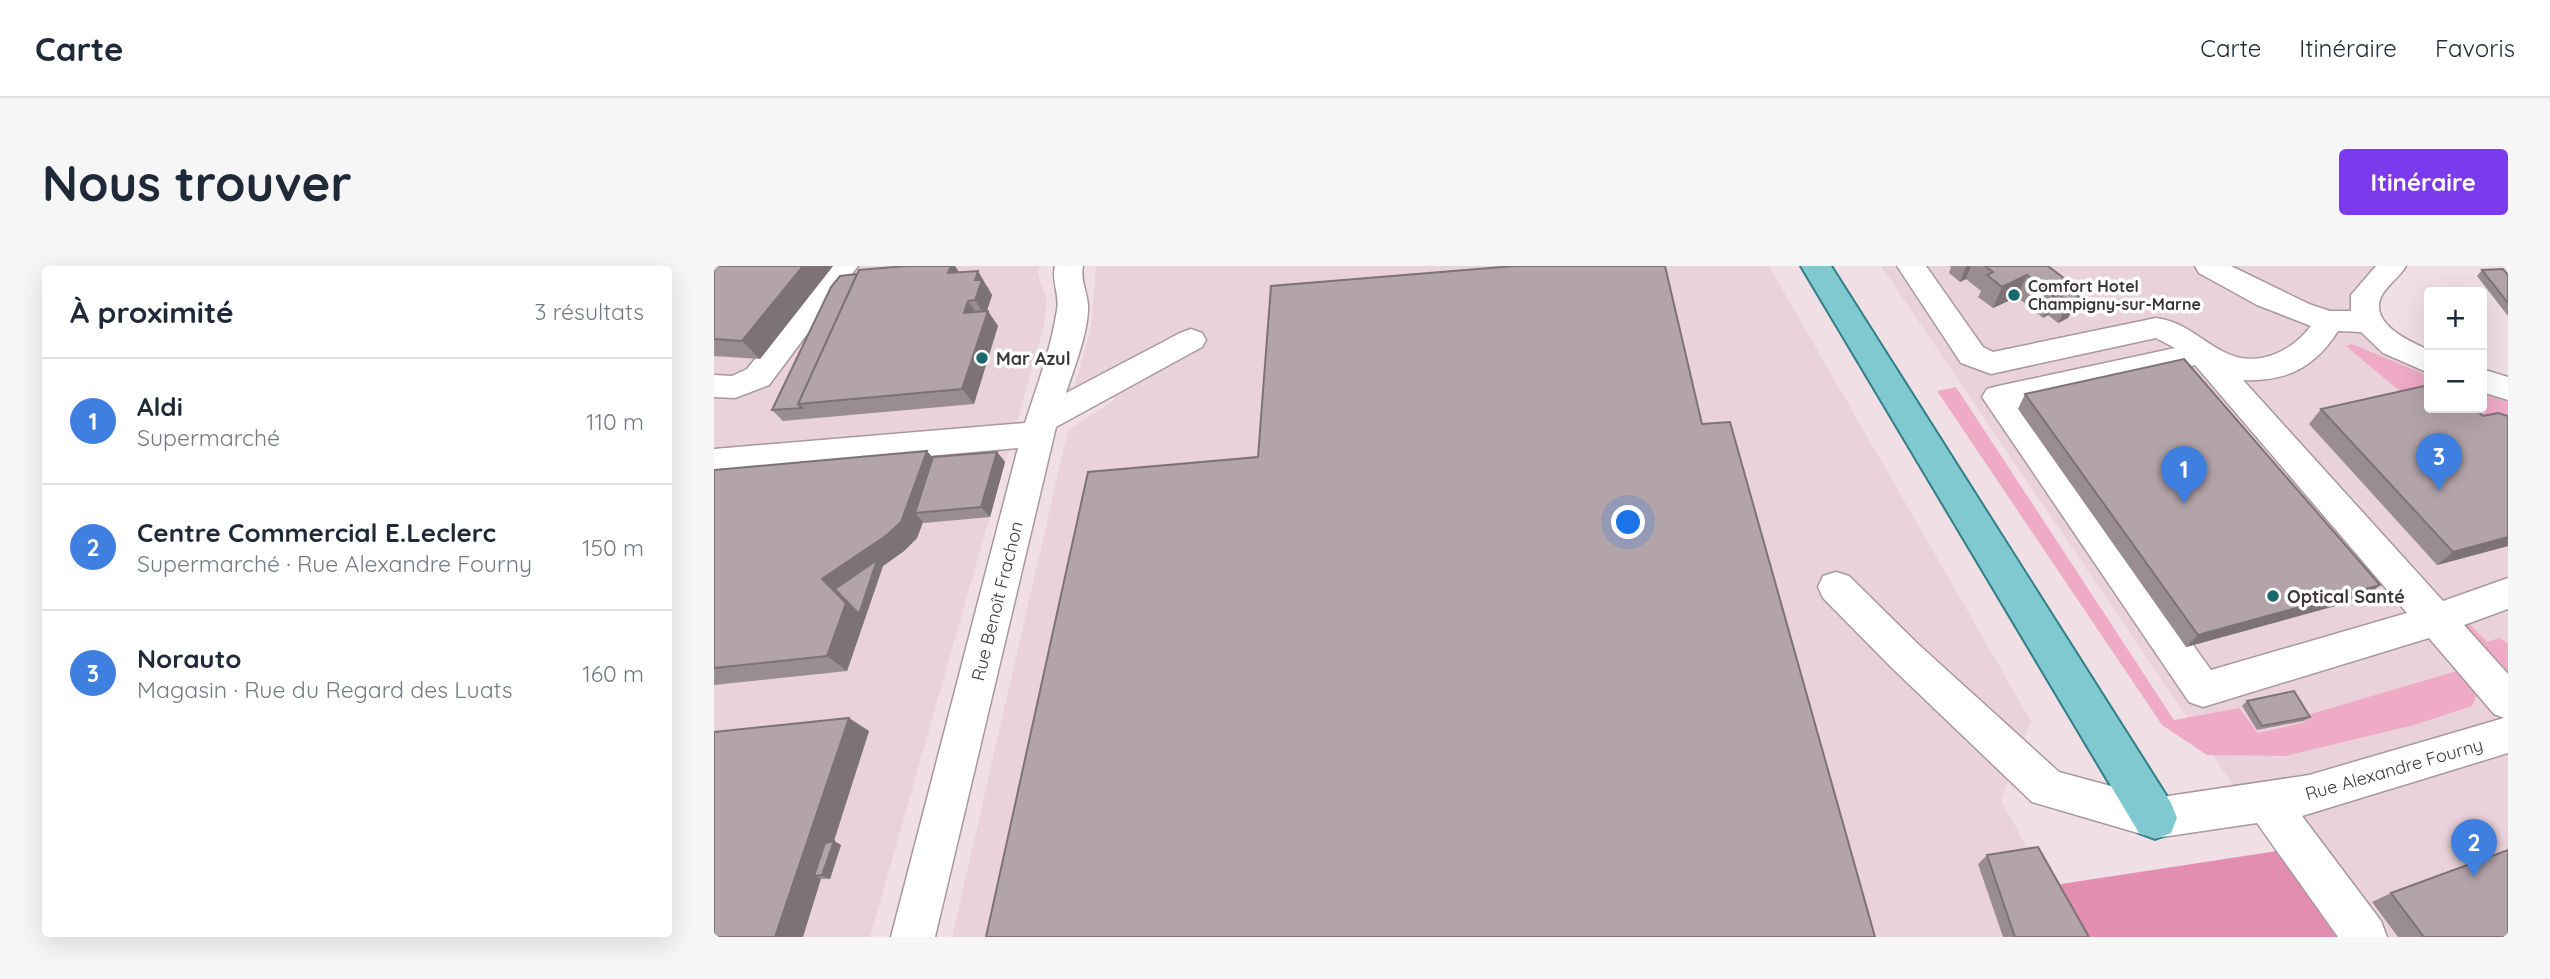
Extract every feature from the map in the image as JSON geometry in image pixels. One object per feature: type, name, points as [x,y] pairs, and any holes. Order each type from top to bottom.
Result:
[{"type":"main road","points":[[1797,266],[1854,328]]},
{"type":"main road","points":[[1816,266],[2155,818]]},
{"type":"street","points":[[714,386],[735,387],[758,376],[844,266]]},
{"type":"street","name":"Rue Benoît Frachon","points":[[913,937],[1041,427],[1065,345],[1073,306],[1067,275],[1069,266]]},
{"type":"street","points":[[1911,266],[1972,355],[1991,363],[2155,328],[2172,331],[2212,360],[2231,367],[2254,370],[2281,365],[2304,353],[2330,321],[2368,322]]},
{"type":"street","points":[[2392,266],[2365,295],[2368,322],[2392,344],[2424,360]]},
{"type":"street","points":[[714,462],[1041,427],[1191,340]]},
{"type":"street","points":[[2202,353],[1998,397],[2203,690],[2435,620],[2508,593]]},
{"type":"street","points":[[2202,353],[2508,702]]},
{"type":"street","points":[[2487,382],[2508,389]]},
{"type":"street","points":[[1836,587],[1905,656],[2047,788],[2155,818]]},
{"type":"street","name":"Rue Alexandre Fourny","points":[[2155,818],[2309,795],[2508,735]]},
{"type":"street","points":[[2266,801],[2365,937]]},
{"type":"lane","points":[[2209,266],[2307,315],[2330,321]]},
{"type":"shaded area","points":[[714,266],[1039,266],[1038,274],[1047,301],[1043,330],[870,937],[714,937]]},
{"type":"shaded area","points":[[1096,266],[1769,266],[2031,721],[2001,800],[2032,857],[2003,937],[952,937],[1068,430],[1114,400],[1110,372],[1074,387],[1091,328]]},
{"type":"shaded area","points":[[1881,266],[2383,266],[2352,297],[2407,365],[2424,371],[2424,413],[2487,413],[2487,395],[2508,403],[2508,937],[2336,937]]},
{"type":"shaded area","points":[[2352,344],[2424,374],[2424,404],[2409,399],[2346,346]]},
{"type":"shaded area","points":[[1956,387],[2174,720],[2239,708],[2258,733],[2306,722],[2304,716],[2460,670],[2478,692],[2472,706],[2414,725],[2285,756],[2207,755],[2162,725],[1937,391]]},
{"type":"shaded area","points":[[2487,396],[2508,402],[2508,435],[2449,413],[2487,413]]},
{"type":"shaded area","points":[[2462,616],[2487,642],[2499,638],[2508,644],[2508,683],[2460,630]]},
{"type":"shaded area","points":[[2277,851],[2336,937],[2076,937],[2048,886]]},
{"type":"building","points":[[714,266],[803,266],[742,341],[714,339]]},
{"type":"building","points":[[951,266],[948,273],[978,271],[975,280],[982,280],[975,300],[968,301],[964,313],[988,311],[962,389],[798,404],[859,270]]},
{"type":"building","points":[[1514,266],[1665,266],[1702,424],[1730,422],[1875,937],[986,937],[1088,472],[1258,457],[1271,286]]},
{"type":"building","points":[[1985,266],[2048,266],[2074,286],[2069,289],[2079,297],[2069,302],[2058,294],[2053,296],[2027,275],[2002,287],[1987,275],[1993,272]]},
{"type":"building","points":[[2503,269],[2508,275],[2508,303],[2482,270]]},
{"type":"building","points":[[857,274],[798,404],[802,408],[772,410],[831,287],[840,276]]},
{"type":"building","points":[[2184,359],[2380,585],[2198,635],[2025,394]]},
{"type":"building","points":[[2424,386],[2424,413],[2480,413],[2483,416],[2498,413],[2508,416],[2508,537],[2453,552],[2321,409]]},
{"type":"building","points":[[927,451],[901,522],[887,535],[822,579],[846,603],[827,656],[714,668],[714,470]]},
{"type":"building","points":[[997,452],[981,507],[915,513],[933,457]]},
{"type":"building","points":[[877,560],[859,614],[835,589]]},
{"type":"building","points":[[2294,691],[2310,717],[2262,726],[2247,701]]},
{"type":"building","points":[[849,718],[775,937],[714,937],[714,732]]},
{"type":"building","points":[[834,841],[822,875],[814,876],[825,843]]},
{"type":"building","points":[[2038,847],[2089,937],[2015,937],[1987,855]]},
{"type":"building","points":[[2508,850],[2508,937],[2424,937],[2391,893]]},
{"type":"place","name":"Comfort Hotel Champigny-sur-Marne","points":[[2014,295]]},
{"type":"place","name":"Mar Azul","points":[[982,358]]},
{"type":"place","name":"Norauto","points":[[2439,491]]},
{"type":"place","name":"Aldi","points":[[2184,504]]},
{"type":"place","name":"Optical Santé","points":[[2273,596]]},
{"type":"place","name":"Centre Commercial E.Leclerc","points":[[2474,877]]}]
